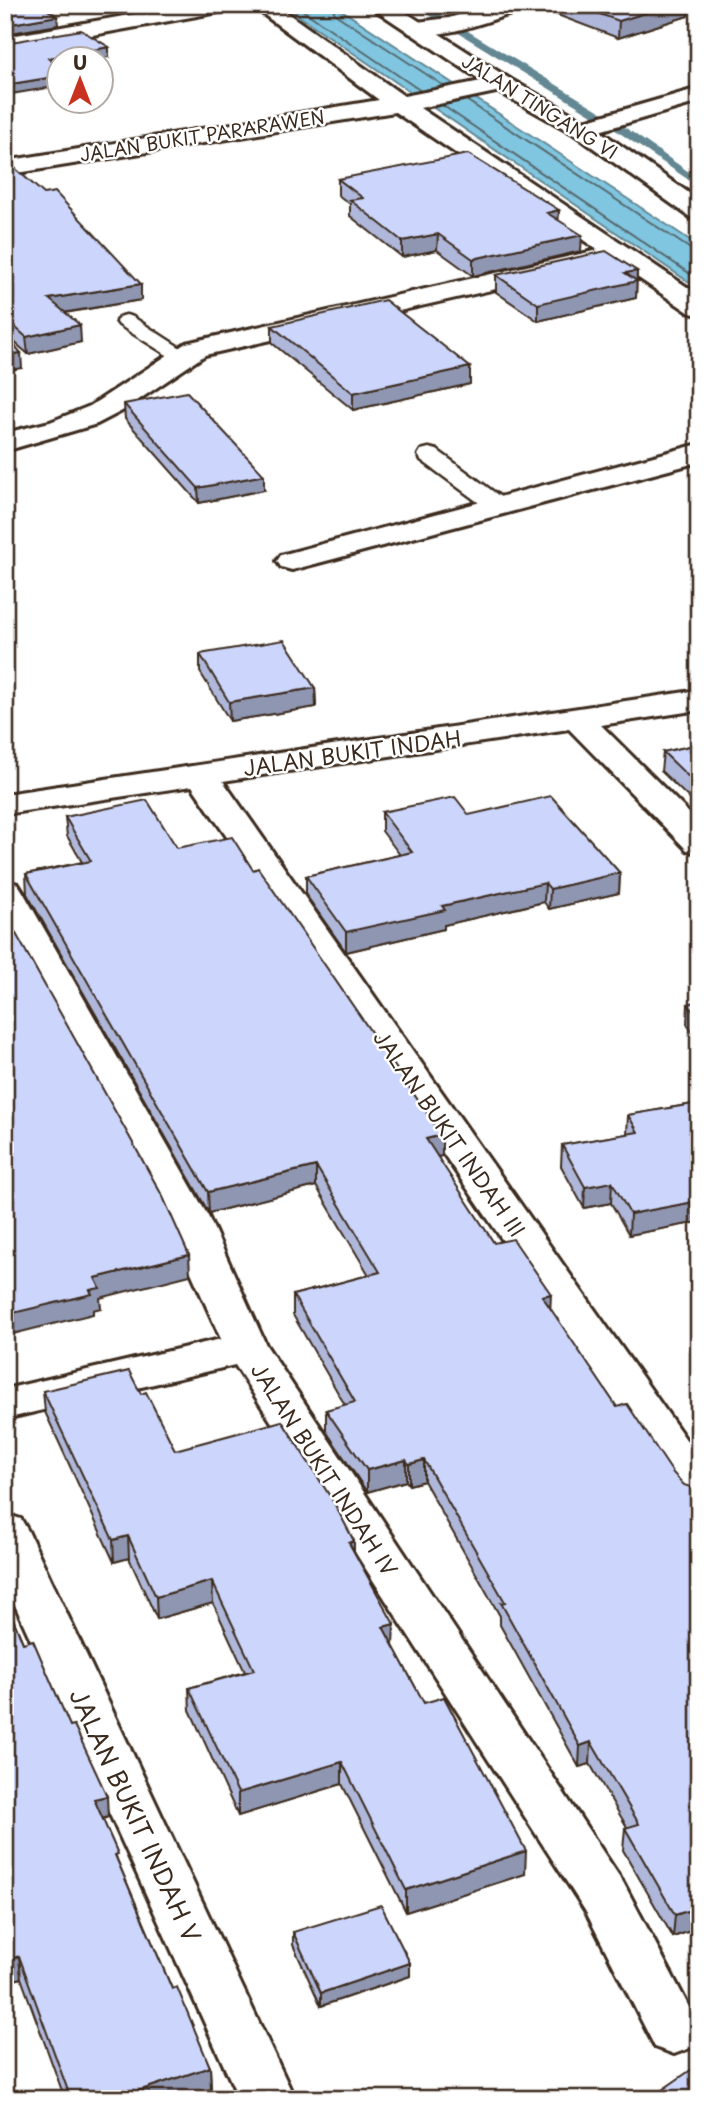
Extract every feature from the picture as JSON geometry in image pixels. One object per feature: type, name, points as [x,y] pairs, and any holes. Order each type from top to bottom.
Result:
[{"type":"street","points":[[5,44],[224,5]]},
{"type":"street","points":[[262,5],[409,101],[619,253],[699,307]]},
{"type":"street","name":"JALAN TINGANG VI","points":[[379,5],[502,84],[582,129],[699,212]]},
{"type":"street","points":[[416,28],[451,24],[515,5]]},
{"type":"street","name":"JALAN BUKIT PARARAWEN","points":[[5,168],[467,93],[502,84]]},
{"type":"street","points":[[582,129],[699,95]]},
{"type":"street","points":[[5,442],[65,427],[110,407],[182,356],[197,349],[619,253]]},
{"type":"street","points":[[292,561],[699,453]]},
{"type":"street","name":"JALAN BUKIT INDAH","points":[[5,804],[699,700]]},
{"type":"street","points":[[577,719],[699,843]]},
{"type":"street","name":"JALAN BUKIT INDAH III","points":[[201,774],[699,1493]]},
{"type":"street","name":"JALAN BUKIT INDAH IV","points":[[5,892],[187,1216],[246,1348],[605,1897],[674,2031]]},
{"type":"street","points":[[5,1404],[246,1348]]},
{"type":"street","name":"JALAN BUKIT INDAH V","points":[[5,1531],[267,2099]]},
{"type":"lane","points":[[126,321],[182,356]]},
{"type":"lane","points":[[429,455],[498,506]]},
{"type":"water","points":[[283,5],[334,5],[699,246],[699,289]]},
{"type":"building","points":[[5,5],[40,5],[57,16],[5,25]]},
{"type":"building","points":[[575,5],[671,5],[619,21]]},
{"type":"building","points":[[81,30],[107,46],[46,46],[46,78],[5,85],[5,43]]},
{"type":"building","points":[[468,154],[559,210],[547,213],[582,235],[473,259],[438,234],[402,241],[350,200],[363,198],[338,179]]},
{"type":"building","points":[[5,161],[44,194],[55,192],[141,284],[49,299],[80,325],[26,337],[5,318]]},
{"type":"building","points":[[606,251],[637,271],[625,273],[637,281],[538,304],[496,275]]},
{"type":"building","points":[[385,300],[470,367],[353,393],[272,326]]},
{"type":"building","points":[[5,334],[21,353],[5,355]]},
{"type":"building","points":[[187,392],[264,475],[198,488],[124,404]]},
{"type":"building","points":[[284,640],[315,688],[229,702],[200,654]]},
{"type":"building","points":[[699,744],[699,787],[663,752]]},
{"type":"building","points":[[551,796],[620,873],[550,889],[545,883],[442,906],[445,910],[346,932],[306,876],[412,852],[382,812],[455,797],[469,815]]},
{"type":"building","points":[[147,800],[177,848],[232,837],[253,870],[258,868],[442,1135],[426,1139],[494,1243],[513,1239],[551,1294],[542,1296],[617,1407],[627,1404],[673,1473],[684,1485],[699,1490],[699,1907],[675,1915],[625,1828],[639,1824],[591,1742],[580,1746],[501,1603],[505,1602],[424,1460],[409,1464],[406,1460],[367,1470],[326,1410],[355,1402],[293,1295],[380,1272],[316,1166],[208,1192],[26,874],[91,861],[65,817]]},
{"type":"building","points":[[5,914],[163,1197],[189,1255],[95,1278],[100,1288],[90,1290],[92,1294],[5,1315]]},
{"type":"building","points":[[699,1001],[699,1018],[688,1004]]},
{"type":"building","points":[[699,1103],[699,1201],[630,1214],[612,1182],[585,1187],[562,1145],[638,1132],[628,1115]]},
{"type":"building","points":[[129,1371],[141,1394],[146,1392],[175,1450],[282,1421],[333,1501],[354,1541],[349,1543],[394,1624],[383,1627],[424,1703],[444,1697],[526,1851],[406,1890],[342,1762],[238,1793],[189,1688],[254,1670],[212,1581],[156,1597],[128,1536],[113,1540],[43,1391]]},
{"type":"building","points":[[5,1600],[23,1643],[33,1640],[70,1726],[74,1725],[107,1796],[94,1799],[118,1854],[115,1855],[172,1989],[177,1987],[210,2067],[114,2099],[71,2099],[19,1956],[5,1961]]},
{"type":"building","points":[[381,1905],[410,1963],[321,1993],[293,1932]]},
{"type":"building","points":[[698,2065],[699,2099],[649,2099]]},
{"type":"waterway","points":[[418,5],[609,121],[699,184]]}]
